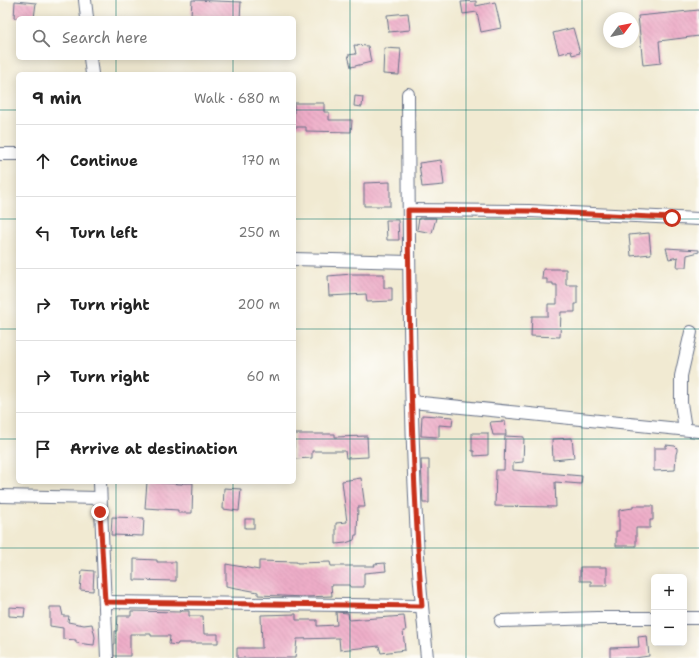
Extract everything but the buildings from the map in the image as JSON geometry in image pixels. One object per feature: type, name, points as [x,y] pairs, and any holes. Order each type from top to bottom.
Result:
[{"type":"street","points":[[85,0],[87,16]]},
{"type":"street","points":[[90,60],[92,72]]},
{"type":"street","points":[[408,94],[408,210],[412,402],[418,556],[427,658]]},
{"type":"street","points":[[0,154],[16,154]]},
{"type":"street","points":[[408,210],[529,211],[699,219]]},
{"type":"street","points":[[296,259],[409,262]]},
{"type":"street","points":[[685,429],[681,403],[681,376],[691,332]]},
{"type":"street","points":[[412,402],[699,431]]},
{"type":"street","points":[[100,484],[107,658]]},
{"type":"street","points":[[0,496],[100,498]]},
{"type":"street","points":[[105,602],[422,606]]},
{"type":"street","points":[[501,621],[651,618]]},
{"type":"street","points":[[687,618],[699,618]]},
{"type":"route","points":[[100,512],[105,602],[422,606],[418,556],[414,449],[408,210],[529,211],[672,218]]}]
